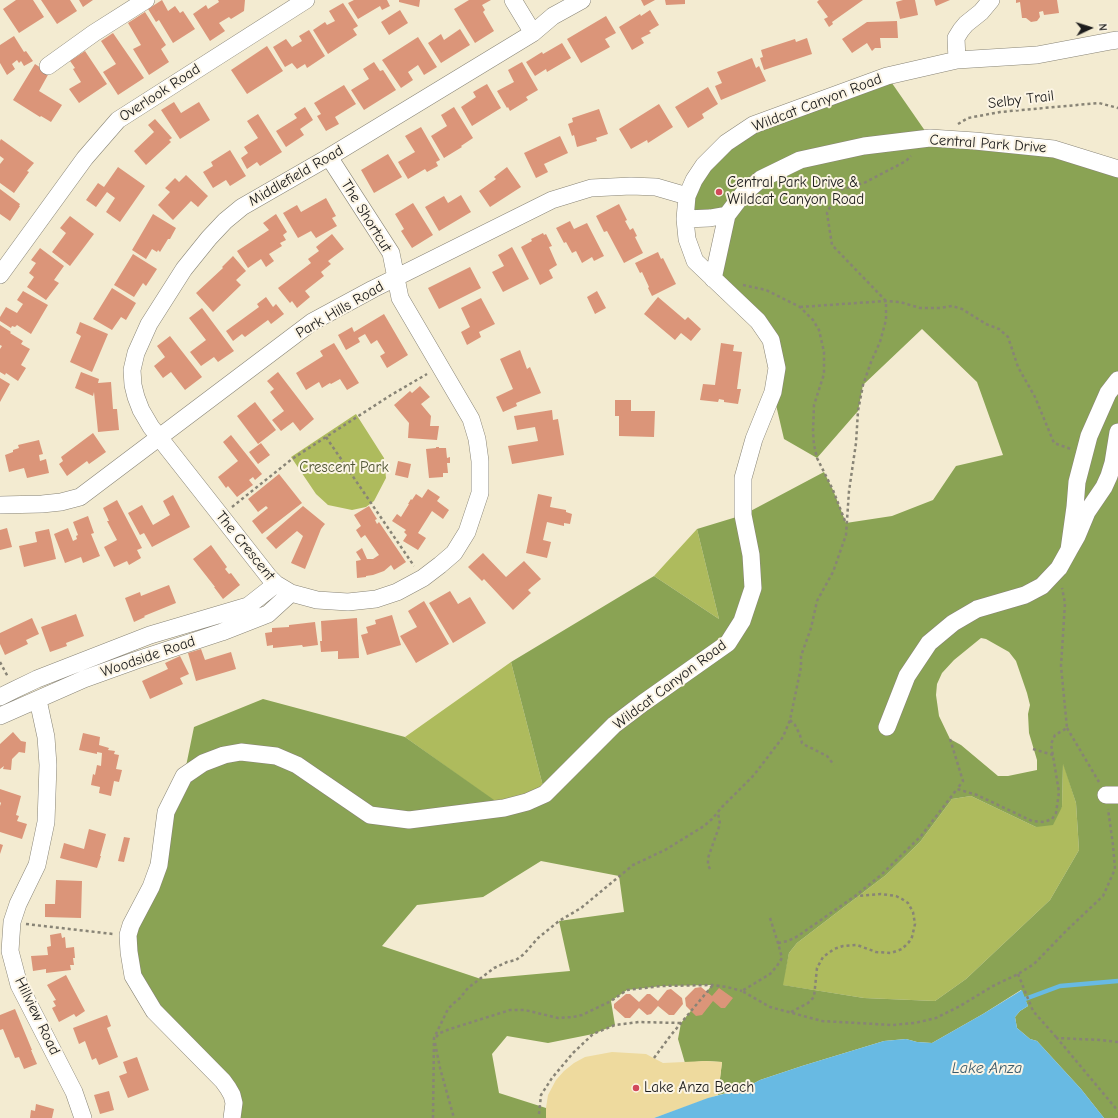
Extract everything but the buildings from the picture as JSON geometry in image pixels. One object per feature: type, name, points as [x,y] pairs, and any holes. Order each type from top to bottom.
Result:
[{"type":"street","points":[[48,66],[94,33],[146,0]]},
{"type":"street","name":"Overlook Road","points":[[0,275],[85,158],[118,120],[306,0]]},
{"type":"street","points":[[513,0],[534,33]]},
{"type":"street","name":"Middlefield Road","points":[[160,438],[151,427],[136,398],[132,370],[136,353],[149,324],[184,268],[225,221],[242,207],[329,157],[534,33],[553,16],[582,0]]},
{"type":"street","points":[[956,60],[956,38],[958,34],[966,24],[981,12],[991,0]]},
{"type":"street","name":"Wildcat Canyon Road","points":[[232,1118],[234,1102],[228,1088],[223,1081],[154,1011],[133,976],[129,952],[128,936],[131,925],[151,887],[159,865],[166,812],[184,776],[203,763],[224,755],[241,752],[276,756],[297,765],[370,815],[409,820],[504,808],[527,802],[546,794],[614,725],[728,643],[742,621],[754,588],[751,555],[743,515],[743,478],[754,439],[773,392],[777,368],[771,340],[758,321],[695,261],[687,239],[685,219],[687,196],[694,180],[704,165],[726,142],[753,125],[887,76],[956,60],[1037,55],[1118,40]]},
{"type":"street","name":"Central Park Drive","points":[[713,279],[727,215],[743,194],[762,179],[800,160],[872,145],[930,138],[1054,149],[1118,169]]},
{"type":"street","name":"The Shortcut","points":[[329,157],[391,253],[396,278]]},
{"type":"street","name":"Park Hills Road","points":[[0,505],[62,502],[80,497],[312,322],[373,289],[552,200],[591,188],[631,186],[656,187],[687,196]]},
{"type":"street","points":[[685,219],[710,218],[727,215]]},
{"type":"street","name":"The Crescent","points":[[160,438],[269,577],[276,584],[291,593],[317,600],[348,602],[376,598],[397,592],[423,578],[440,566],[454,553],[467,532],[480,493],[480,461],[477,439],[471,419],[400,298],[396,278]]},
{"type":"street","points":[[1068,550],[1075,507],[1077,482],[1089,436],[1108,394],[1118,380]]},
{"type":"street","points":[[887,727],[907,676],[929,643],[953,623],[977,609],[1025,595],[1042,586],[1059,568],[1077,536],[1087,512],[1110,476],[1118,432]]},
{"type":"street","name":"Woodside Road","points":[[0,698],[36,679],[150,635],[248,606],[276,584]]},
{"type":"street","name":"Woodside Road","points":[[0,716],[84,679],[222,632],[268,614],[291,593]]},
{"type":"street","name":"Hillview Road","points":[[38,700],[46,737],[48,765],[46,822],[37,865],[18,904],[12,922],[10,952],[19,985],[74,1092],[83,1118]]},
{"type":"path","name":"Selby Trail","points":[[955,126],[968,118],[1000,112],[1099,103],[1118,108]]},
{"type":"path","points":[[713,279],[766,290],[800,307],[813,320],[819,330],[824,352],[824,374],[814,405],[813,432],[817,458],[833,490],[846,523]]},
{"type":"path","points":[[800,307],[886,301],[900,302],[920,308],[940,308],[952,306],[962,309],[986,324],[999,329],[1008,337],[1018,367],[1035,398],[1054,443],[1084,454]]},
{"type":"path","points":[[221,516],[292,459],[391,395],[440,366]]},
{"type":"path","points":[[326,437],[423,578]]},
{"type":"path","points":[[433,1118],[434,1038],[440,1033],[450,1029],[510,1010],[525,1010],[558,1018],[573,1017],[582,1015],[611,1001],[626,990],[662,986],[712,985],[726,987],[742,992],[770,1007],[822,1021],[892,1025],[915,1023],[936,1018],[1034,964],[1103,896],[1115,869],[1112,795],[1067,728],[1061,666],[1065,603],[1059,568]]},
{"type":"path","points":[[0,662],[5,670]]},
{"type":"path","points":[[790,720],[795,725],[802,743],[827,756],[834,765]]},
{"type":"path","points":[[958,789],[977,795],[1032,821],[1044,822],[1052,819],[1058,806],[1059,792],[1051,744],[1055,735],[1067,728]]},
{"type":"path","points":[[778,943],[788,941],[798,936],[856,896],[881,875],[921,836],[963,781],[950,739]]},
{"type":"path","points":[[1033,749],[1053,755]]},
{"type":"path","points":[[710,869],[708,865],[708,858],[720,824],[718,813]]},
{"type":"path","points":[[791,1012],[808,1004],[814,997],[817,968],[823,957],[834,949],[843,946],[857,945],[876,952],[891,953],[902,949],[912,937],[915,924],[913,912],[911,907],[902,899],[896,896],[881,894],[856,896]]},
{"type":"path","points":[[742,992],[770,974],[778,966],[782,958],[770,918]]},
{"type":"path","points":[[12,922],[128,936]]},
{"type":"path","points":[[1018,974],[1033,1011],[1118,1111]]},
{"type":"path","points":[[654,1058],[712,985]]},
{"type":"path","points":[[539,1114],[541,1095],[552,1078],[573,1053],[593,1034],[615,1025],[639,1022],[681,1023]]},
{"type":"path","points":[[434,1038],[440,1068],[454,1118]]},
{"type":"path","points":[[1057,1038],[1118,1042]]},
{"type":"green space","points":[[887,76],[930,138],[975,141],[1118,169],[1118,1118],[1104,1118],[1081,1089],[1037,1041],[1030,1039],[1017,1028],[1015,1017],[1020,1011],[1028,1006],[1021,990],[932,1043],[917,1042],[906,1039],[884,1041],[760,1080],[743,1089],[718,1095],[722,1062],[705,1061],[685,1063],[678,1039],[681,1023],[712,985],[662,986],[627,990],[611,1001],[615,1025],[593,1034],[548,1043],[507,1036],[492,1054],[499,1093],[546,1108],[546,1118],[232,1118],[234,1103],[133,976],[131,925],[184,776],[194,727],[263,699],[405,737],[504,807],[545,794],[511,662],[654,576],[719,619],[697,529],[743,515],[824,472],[846,523],[892,516],[933,500],[956,466],[1003,455],[977,382],[922,329],[863,385],[858,411],[817,458],[784,439],[773,392],[771,340],[713,279],[727,216],[685,219],[687,196],[726,143]],"holes":[[[981,638],[986,639],[1009,652],[1016,661],[1030,705],[1028,714],[1029,733],[1037,760],[1037,770],[1008,776],[998,776],[961,745],[950,739],[939,716],[936,695],[937,684],[942,673],[954,660]],[[1063,764],[1076,803],[1079,850],[1050,900],[966,979],[935,1001],[864,998],[783,985],[789,953],[797,943],[886,875],[920,842],[952,799],[971,796],[1036,827],[1053,825],[1062,807]],[[541,861],[619,876],[624,912],[559,921],[570,971],[481,979],[382,946],[417,905],[483,897]]]},
{"type":"green space","name":"Crescent Park","points":[[356,414],[384,458],[386,478],[374,501],[366,507],[352,510],[328,505],[316,494],[291,457]]},
{"type":"green space","points":[[697,529],[719,619],[654,576]]},
{"type":"green space","points":[[511,662],[545,794],[504,808],[405,737]]},
{"type":"green space","points":[[1063,762],[1076,803],[1079,850],[1050,900],[966,979],[935,1001],[864,998],[782,985],[789,953],[797,943],[886,875],[920,842],[952,799],[971,796],[1036,827],[1062,807]]},
{"type":"sand","name":"Lake Anza Beach","points":[[612,1052],[646,1054],[663,1063],[705,1061],[722,1062],[718,1095],[654,1118],[546,1118],[548,1095],[556,1080],[564,1071],[585,1057]]},
{"type":"water","name":"Lake Anza","points":[[1022,990],[1028,1006],[1020,1011],[1015,1017],[1017,1028],[1030,1039],[1037,1041],[1081,1089],[1104,1118],[654,1118],[708,1098],[743,1089],[760,1080],[884,1041],[906,1039],[917,1042],[932,1043]]},
{"type":"waterway","points":[[1021,1002],[1025,999],[1060,986],[1118,981]]},
{"type":"place","name":"Central Park Drive & Wildcat Canyon Road","points":[[719,192]]},
{"type":"place","name":"Lake Anza Beach","points":[[636,1088]]}]
